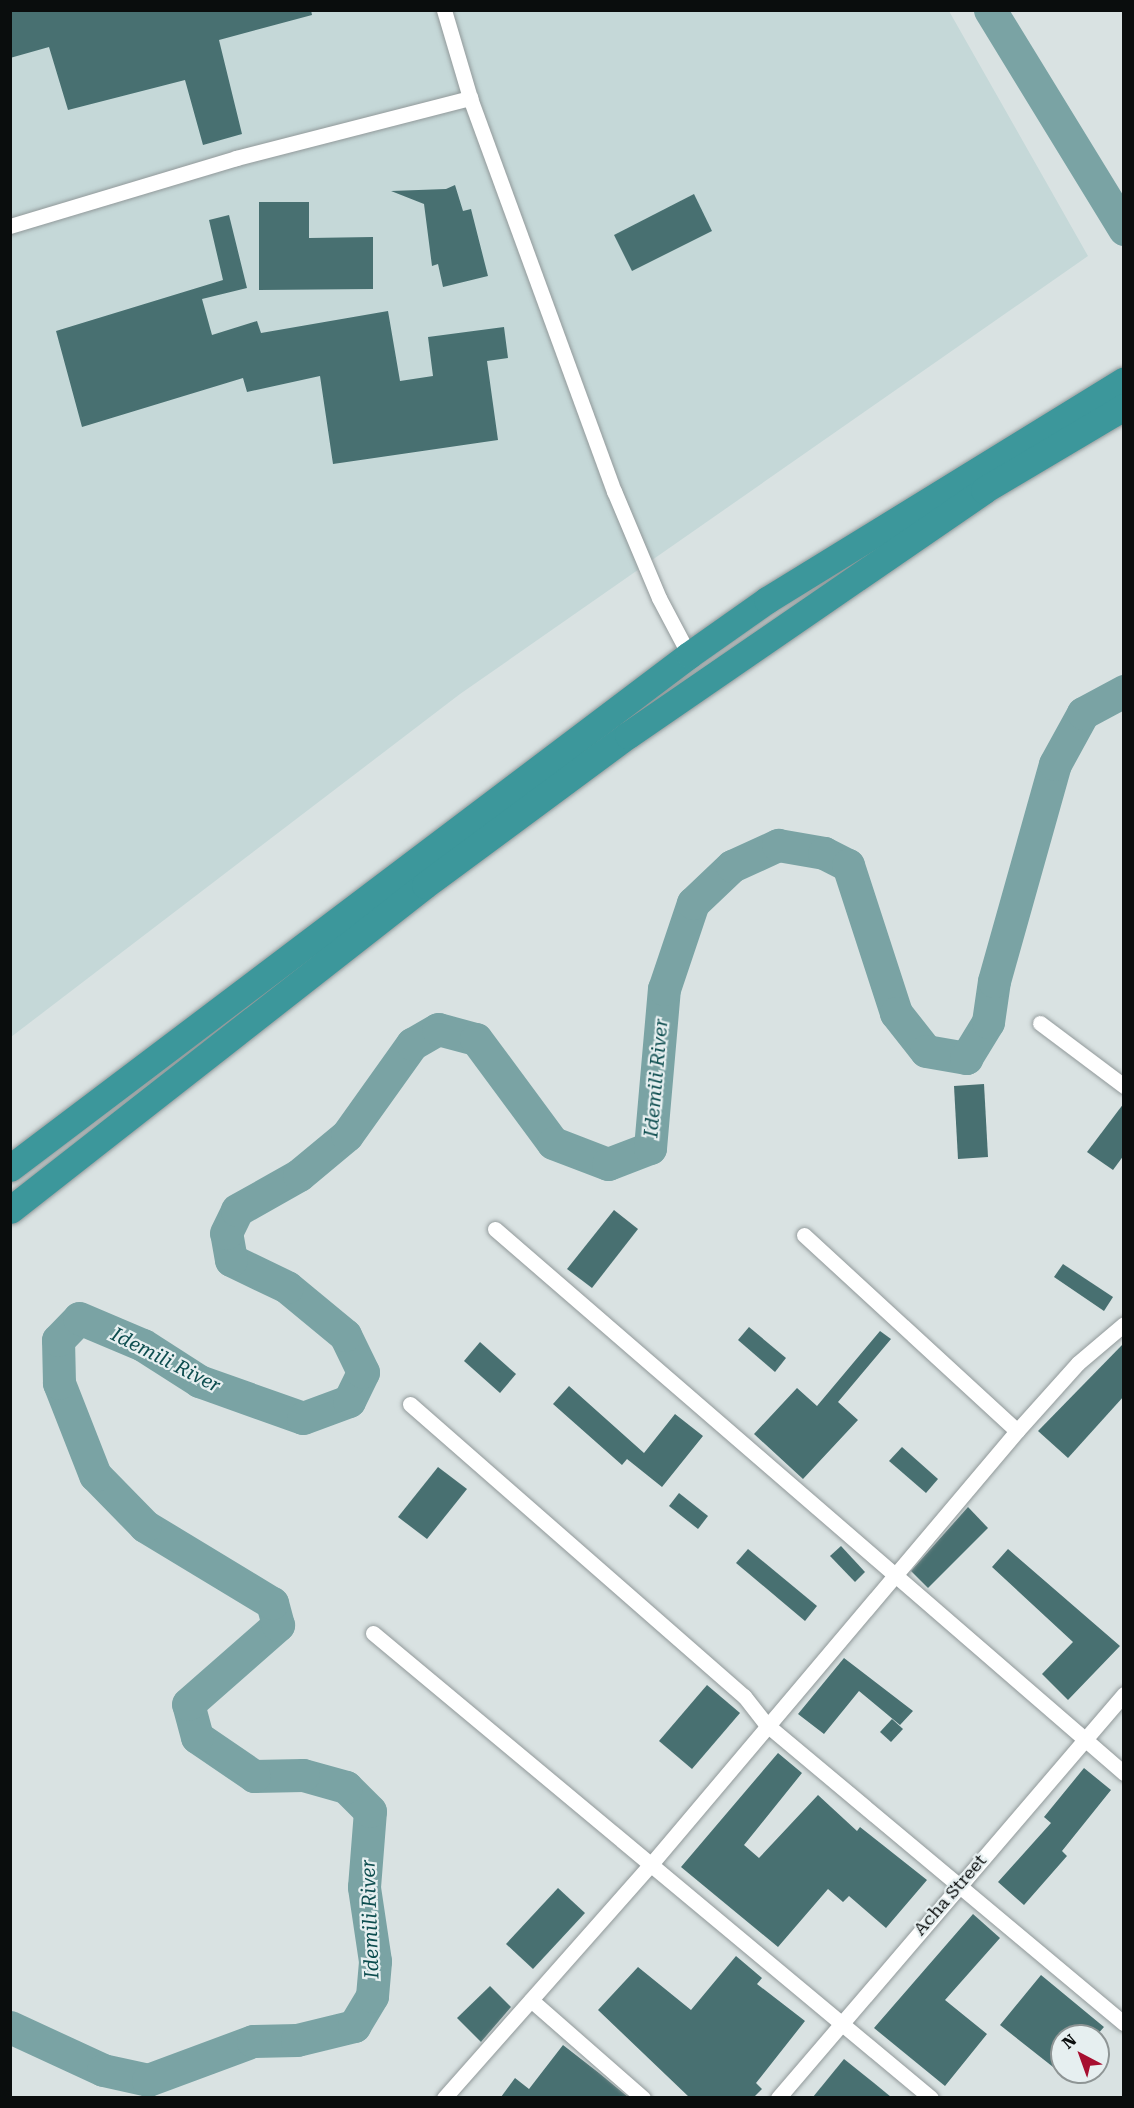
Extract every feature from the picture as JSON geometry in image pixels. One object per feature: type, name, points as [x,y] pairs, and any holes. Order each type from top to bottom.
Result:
[{"type":"highway","points":[[10,1168],[689,655],[767,600],[1124,381]]},
{"type":"highway","points":[[10,1210],[425,885],[628,735],[984,490],[1124,407]]},
{"type":"street","points":[[444,10],[470,98],[614,491],[659,598],[689,655]]},
{"type":"street","points":[[10,226],[236,158],[470,98]]},
{"type":"street","points":[[1040,1023],[1124,1086]]},
{"type":"street","points":[[495,1230],[894,1571],[1124,1773]]},
{"type":"street","points":[[804,1235],[1017,1431]]},
{"type":"street","points":[[444,2097],[652,1863],[894,1571],[1017,1431],[1078,1363],[1124,1324]]},
{"type":"street","points":[[410,1404],[744,1696],[766,1725],[1124,2023]]},
{"type":"street","points":[[373,1633],[931,2097]]},
{"type":"street","name":"Acha Street","points":[[778,2097],[1124,1694]]},
{"type":"street","points":[[531,2000],[643,2097]]},
{"type":"shaded area","points":[[11,11],[949,11],[1088,256],[460,694],[11,1037]]},
{"type":"building","points":[[10,10],[311,10],[312,15],[219,40],[242,134],[203,145],[185,80],[68,110],[49,47],[10,58]]},
{"type":"building","points":[[455,185],[463,211],[471,209],[488,276],[443,287],[438,264],[432,266],[424,204],[391,191],[446,189]]},
{"type":"building","points":[[694,194],[712,231],[632,271],[614,235]]},
{"type":"building","points":[[259,202],[309,202],[309,238],[373,237],[373,289],[259,290]]},
{"type":"building","points":[[229,215],[247,288],[202,299],[212,335],[257,321],[261,333],[388,311],[400,381],[433,376],[428,337],[504,327],[508,358],[487,361],[498,440],[333,464],[320,376],[247,392],[243,378],[82,427],[56,331],[223,280],[209,220]]},
{"type":"building","points":[[984,1084],[988,1157],[958,1159],[954,1086]]},
{"type":"building","points":[[1124,1103],[1124,1155],[1113,1170],[1087,1152]]},
{"type":"building","points":[[614,1210],[638,1229],[592,1288],[567,1269]]},
{"type":"building","points":[[1063,1264],[1113,1297],[1104,1311],[1054,1277]]},
{"type":"building","points":[[749,1327],[786,1358],[775,1372],[738,1340]]},
{"type":"building","points":[[880,1331],[891,1339],[838,1402],[858,1420],[803,1479],[754,1434],[797,1388],[817,1406]]},
{"type":"building","points":[[480,1342],[516,1374],[500,1393],[464,1361]]},
{"type":"building","points":[[1124,1343],[1124,1396],[1068,1458],[1038,1431]]},
{"type":"building","points":[[569,1386],[644,1453],[675,1414],[703,1436],[662,1487],[627,1459],[622,1465],[553,1404]]},
{"type":"building","points":[[902,1447],[938,1479],[926,1493],[889,1461]]},
{"type":"building","points":[[438,1467],[467,1489],[427,1539],[398,1517]]},
{"type":"building","points":[[679,1493],[708,1516],[698,1529],[669,1506]]},
{"type":"building","points":[[968,1507],[988,1528],[928,1588],[911,1571]]},
{"type":"building","points":[[841,1546],[865,1572],[855,1582],[830,1556]]},
{"type":"building","points":[[748,1549],[817,1606],[805,1621],[736,1563]]},
{"type":"building","points":[[1008,1549],[1120,1646],[1068,1700],[1042,1674],[1073,1642],[992,1567]]},
{"type":"building","points":[[844,1658],[913,1711],[900,1725],[859,1691],[824,1734],[798,1714]]},
{"type":"building","points":[[707,1685],[740,1713],[692,1769],[659,1741]]},
{"type":"building","points":[[892,1719],[903,1729],[891,1742],[880,1732]]},
{"type":"building","points":[[778,1753],[802,1773],[744,1845],[759,1858],[818,1795],[857,1831],[860,1827],[927,1880],[886,1928],[849,1896],[843,1902],[828,1889],[778,1947],[681,1867]]},
{"type":"building","points":[[1084,1768],[1111,1790],[1062,1851],[1067,1856],[1024,1905],[998,1882],[1051,1823],[1044,1817]]},
{"type":"building","points":[[558,1888],[585,1913],[533,1969],[506,1944]]},
{"type":"building","points":[[973,1914],[1000,1938],[945,2000],[987,2034],[945,2086],[874,2028]]},
{"type":"building","points":[[736,1956],[762,1978],[757,1984],[805,2021],[756,2083],[762,2089],[754,2097],[689,2097],[598,2010],[638,1967],[691,2010]]},
{"type":"building","points":[[1041,1975],[1100,2024],[1050,2024],[1050,2065],[1000,2025]]},
{"type":"building","points":[[490,1986],[511,2007],[481,2042],[457,2018]]},
{"type":"building","points":[[563,2045],[628,2097],[501,2097],[515,2078],[529,2089]]},
{"type":"building","points":[[844,2059],[874,2083],[891,2097],[813,2097]]},
{"type":"waterway","points":[[990,10],[1124,229]]},
{"type":"waterway","name":"Idemili River","points":[[10,2027],[103,2070],[148,2080],[253,2041],[297,2040],[354,2026],[372,1996],[375,1961],[364,1887],[370,1811],[346,1787],[303,1775],[254,1776],[197,1737],[188,1704],[278,1625],[272,1603],[145,1526],[95,1475],[59,1383],[58,1340],[79,1318],[143,1345],[199,1381],[303,1418],[349,1401],[363,1372],[345,1335],[287,1287],[231,1260],[226,1233],[237,1210],[299,1175],[347,1135],[412,1044],[438,1029],[476,1039],[553,1143],[608,1164],[650,1148],[664,989],[693,903],[732,866],[778,845],[824,853],[848,865],[896,1013],[926,1051],[966,1058],[988,1022],[994,981],[1055,764],[1083,713],[1124,691]]}]
